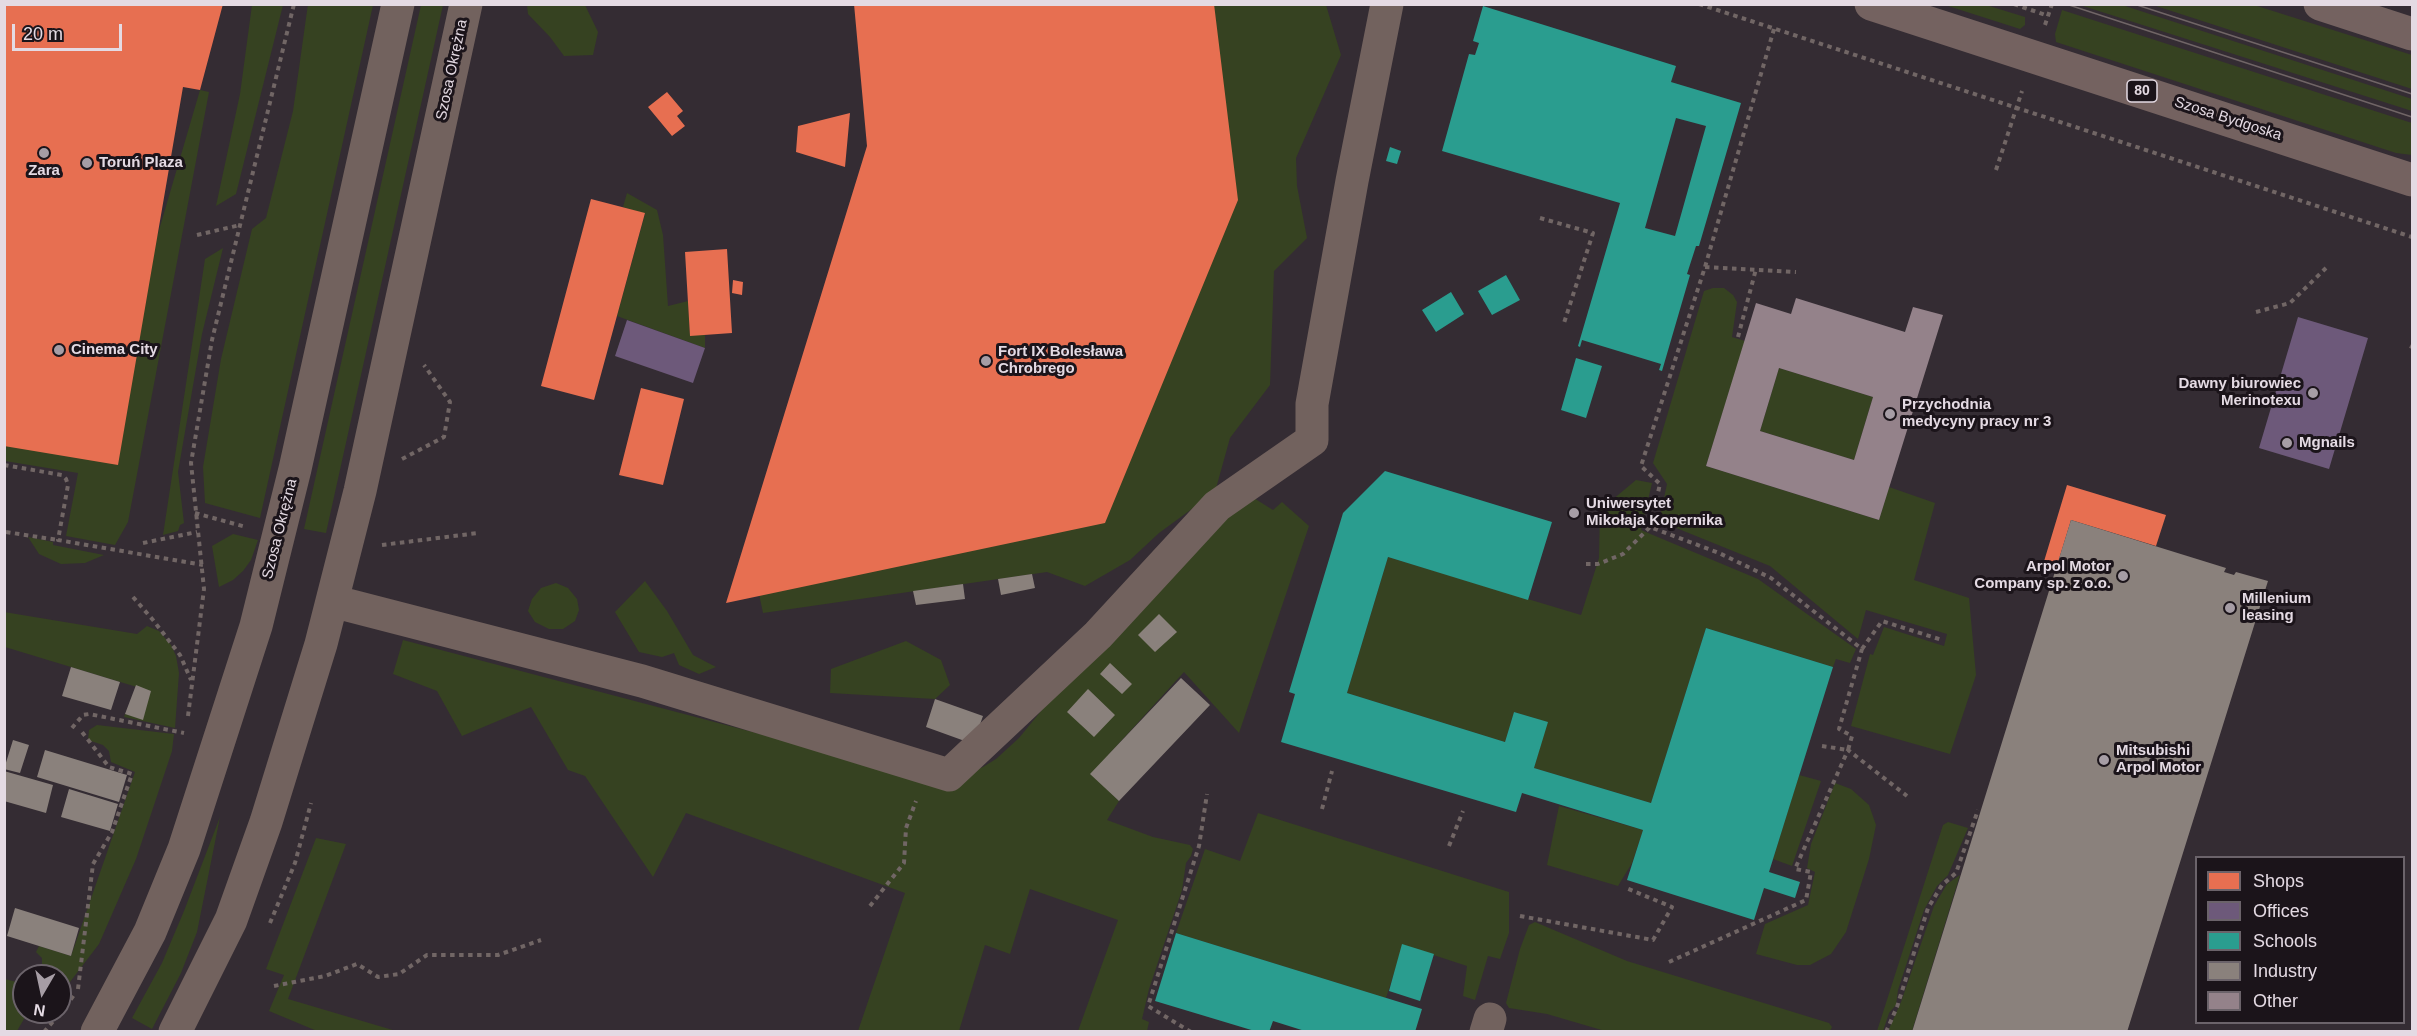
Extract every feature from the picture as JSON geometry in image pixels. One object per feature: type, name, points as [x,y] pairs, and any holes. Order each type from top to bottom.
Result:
[{"type":"main road","name":"Szosa Bydgoska","points":[[1871,4],[2412,180]]},
{"type":"main road","points":[[2320,4],[2412,34]]},
{"type":"street","name":"Szosa Okrężna","points":[[96,1032],[150,932],[184,849],[256,626],[292,480],[398,4]]},
{"type":"street","name":"Szosa Okrężna","points":[[181,1030],[231,920],[269,811],[321,644],[360,491],[466,4]]},
{"type":"street","points":[[332,601],[642,681],[950,776],[1098,635],[1217,506],[1312,440],[1312,404],[1387,4]]},
{"type":"path","points":[[185,742],[191,681],[202,610],[203,565],[197,532],[191,463],[212,340],[294,4]]},
{"type":"path","points":[[1699,4],[2412,237]]},
{"type":"path","points":[[2014,4],[2048,16]]},
{"type":"path","points":[[2045,26],[2052,4]]},
{"type":"path","points":[[1586,564],[1598,564],[1623,554],[1650,527],[1660,484],[1641,466],[1704,267],[1774,29]]},
{"type":"path","points":[[1996,170],[2024,86]]},
{"type":"path","points":[[1540,218],[1593,233],[1564,323]]},
{"type":"path","points":[[197,235],[240,225]]},
{"type":"path","points":[[1704,267],[1796,272]]},
{"type":"path","points":[[2256,312],[2290,303],[2326,268]]},
{"type":"path","points":[[1738,337],[1756,269]]},
{"type":"path","points":[[4,465],[62,475],[66,479],[68,485],[58,540]]},
{"type":"path","points":[[1650,527],[1719,553],[1772,578],[1862,649]]},
{"type":"path","points":[[6,532],[203,565]]},
{"type":"path","points":[[143,543],[197,532]]},
{"type":"path","points":[[372,547],[478,533]]},
{"type":"path","points":[[133,597],[180,656],[191,681]]},
{"type":"path","points":[[1669,962],[1806,900],[1811,872],[1795,869],[1848,750],[1852,736],[1839,729],[1862,649],[1882,621],[1942,640]]},
{"type":"path","points":[[72,728],[83,715],[89,714],[186,733]]},
{"type":"path","points":[[78,990],[93,864],[112,832],[132,774],[109,767],[82,732]]},
{"type":"path","points":[[1822,746],[1848,750],[1907,796]]},
{"type":"path","points":[[870,906],[904,863],[906,828],[927,769]]},
{"type":"path","points":[[1322,809],[1332,771]]},
{"type":"path","points":[[1191,1032],[1148,1006],[1198,846],[1207,794]]},
{"type":"path","points":[[1886,1032],[1897,1007],[1929,908],[1942,885],[1956,873],[1978,810]]},
{"type":"path","points":[[1449,846],[1463,811]]},
{"type":"path","points":[[1520,916],[1653,940],[1672,907],[1626,888]]},
{"type":"path","points":[[274,986],[325,976],[357,964],[378,977],[388,976],[399,974],[427,955],[498,955],[541,940]]},
{"type":"path","points":[[44,1032],[84,981]]},
{"type":"green space","points":[[308,4],[373,5],[260,518],[205,503],[203,467],[221,359],[252,229],[266,218],[293,111]]},
{"type":"green space","points":[[252,5],[283,5],[236,194],[216,206],[240,94]]},
{"type":"green space","points":[[421,5],[443,5],[326,533],[304,529]]},
{"type":"green space","points":[[527,5],[585,5],[598,32],[593,55],[564,56],[528,14]]},
{"type":"green space","name":"Fort IX Bolesława Chrobrego","points":[[1143,5],[1326,5],[1341,55],[1296,158],[1297,186],[1307,238],[1274,271],[1270,385],[1230,438],[1215,492],[1159,533],[1130,560],[1085,586],[1047,572],[763,613],[755,575]]},
{"type":"green space","points":[[1945,5],[1986,5],[2025,17],[2025,25],[2020,29]]},
{"type":"green space","points":[[2080,5],[2122,5],[2412,99],[2412,111]]},
{"type":"green space","points":[[2153,5],[2254,5],[2412,55],[2412,89]]},
{"type":"green space","points":[[2062,10],[2412,123],[2412,155],[2396,153],[2056,42],[2055,34]]},
{"type":"green space","points":[[200,90],[209,92],[128,522],[115,545],[66,536],[78,473],[5,461],[4,446],[157,237]]},
{"type":"green space","points":[[627,193],[657,210],[663,235],[668,306],[688,301],[690,335],[705,335],[705,348],[617,316],[645,214],[623,207]]},
{"type":"green space","points":[[223,248],[202,334],[178,472],[184,523],[180,525],[178,531],[163,535],[205,259]]},
{"type":"green space","points":[[1724,288],[1733,295],[1737,302],[1732,337],[1745,341],[1706,466],[1879,520],[1889,487],[1935,503],[1914,580],[1969,598],[1976,675],[1950,754],[1851,726],[1870,654],[1873,655],[1884,627],[1944,646],[1947,634],[1866,610],[1858,639],[1770,566],[1659,521],[1667,484],[1653,463],[1704,291]]},
{"type":"green space","points":[[1779,368],[1873,397],[1854,460],[1760,431]]},
{"type":"green space","points":[[1636,480],[1652,483],[1641,530],[1758,579],[1856,649],[1850,663],[1836,659],[1833,667],[1706,628],[1651,803],[1534,768],[1547,722],[1514,712],[1505,742],[1347,693],[1388,557],[1581,615],[1599,558],[1600,510]]},
{"type":"green space","points":[[1249,495],[1273,510],[1282,502],[1309,526],[1239,733],[1184,672],[1091,774],[1119,801],[1107,820],[1153,837],[1190,845],[1193,849],[1186,863],[1182,890],[1149,989],[1142,1019],[1149,1022],[1147,1031],[1078,1031],[1118,920],[1030,889],[1010,954],[985,945],[959,1031],[858,1031],[905,893],[686,813],[653,877],[585,776],[568,770],[531,707],[462,736],[437,691],[393,674],[403,640],[931,779],[960,775],[983,767],[996,759],[1019,738],[1073,672]]},
{"type":"green space","points":[[233,534],[258,540],[251,560],[243,571],[233,580],[219,587],[212,546]]},
{"type":"green space","points":[[28,537],[53,542],[53,545],[104,555],[85,563],[61,564],[39,554]]},
{"type":"green space","points":[[645,581],[667,611],[693,655],[716,667],[699,674],[679,665],[674,653],[662,657],[639,652],[615,612]]},
{"type":"green space","points":[[556,583],[568,588],[577,599],[579,610],[575,621],[563,629],[549,629],[535,622],[528,611],[532,599],[541,588]]},
{"type":"green space","points":[[4,612],[137,634],[147,626],[159,631],[171,645],[179,673],[175,728],[124,717],[125,714],[143,719],[150,691],[5,647]]},
{"type":"green space","points":[[906,641],[941,660],[950,685],[935,699],[830,693],[831,669]]},
{"type":"green space","points":[[97,725],[174,734],[172,751],[136,859],[99,944],[72,979],[72,964],[42,964],[42,958],[36,952],[39,946],[71,956],[135,772],[111,762],[109,751],[103,745],[88,740],[89,730]]},
{"type":"green space","points":[[1799,775],[1821,781],[1792,866],[1773,859]]},
{"type":"green space","points":[[1835,783],[1851,789],[1869,805],[1876,825],[1869,859],[1846,932],[1831,954],[1810,965],[1797,965],[1756,954],[1765,924],[1808,905],[1815,872],[1807,868],[1811,844]]},
{"type":"green space","points":[[1559,806],[1643,830],[1632,863],[1618,886],[1547,865]]},
{"type":"green space","points":[[1258,813],[1509,892],[1509,933],[1500,959],[1488,956],[1475,1000],[1463,996],[1467,966],[1403,945],[1386,998],[1176,933],[1205,849],[1240,861]]},
{"type":"green space","points":[[220,817],[197,932],[181,973],[152,1029],[132,1018],[162,963]]},
{"type":"green space","points":[[1948,822],[1968,828],[1948,875],[1937,886],[1924,910],[1898,990],[1896,1005],[1889,1013],[1883,1031],[1877,1031],[1943,825]]},
{"type":"green space","points":[[316,838],[346,844],[288,999],[396,1031],[317,1031],[269,1011],[284,975],[266,969]]},
{"type":"green space","points":[[1960,875],[1912,1031],[1888,1031],[1901,1002],[1934,906],[1947,884]]},
{"type":"green space","points":[[1535,922],[1627,961],[1829,1023],[1832,1027],[1830,1031],[1605,1031],[1547,1014],[1509,1008],[1506,1003],[1520,949],[1529,925]]},
{"type":"green space","points":[[5,979],[12,981],[12,1024],[21,1024],[17,1031],[5,1031]]},
{"type":"building: Shops","name":"Toruń Plaza","points":[[4,4],[223,4],[200,90],[183,87],[118,465],[4,446]]},
{"type":"building: Shops","name":"Fort IX Bolesława Chrobrego","points":[[854,4],[1214,4],[1238,200],[1105,523],[726,603],[867,146]]},
{"type":"building: Shops","points":[[667,92],[683,111],[677,116],[685,126],[672,136],[648,107]]},
{"type":"building: Shops","points":[[850,113],[845,167],[796,152],[798,126]]},
{"type":"building: Shops","points":[[591,199],[645,213],[594,400],[541,386]]},
{"type":"building: Shops","points":[[727,249],[732,333],[690,336],[685,252]]},
{"type":"building: Shops","points":[[733,280],[743,282],[742,295],[732,293]]},
{"type":"building: Shops","points":[[641,388],[684,399],[663,485],[619,475]]},
{"type":"building: Shops","points":[[2067,485],[2166,515],[2156,546],[2071,520],[2055,572],[2042,568]]},
{"type":"building: Offices","name":"Dawny biurowiec Merinotexu","points":[[2298,317],[2368,338],[2329,469],[2259,448]]},
{"type":"building: Offices","points":[[627,320],[705,348],[693,383],[615,356]]},
{"type":"building: Schools","points":[[1483,6],[1676,66],[1671,82],[1741,103],[1699,246],[1696,246],[1687,274],[1690,275],[1662,371],[1659,370],[1661,364],[1582,340],[1580,347],[1578,346],[1620,203],[1442,151],[1469,54],[1475,55],[1479,43],[1473,41]],"holes":[[[1676,118],[1706,126],[1675,236],[1645,228]]]},
{"type":"building: Schools","points":[[1390,147],[1401,151],[1397,164],[1386,161]]},
{"type":"building: Schools","points":[[1506,275],[1520,300],[1492,315],[1478,291]]},
{"type":"building: Schools","points":[[1451,292],[1464,314],[1436,332],[1422,310]]},
{"type":"building: Schools","points":[[1576,358],[1602,366],[1586,418],[1561,410]]},
{"type":"building: Schools","points":[[1385,471],[1552,522],[1528,600],[1388,557],[1347,693],[1505,742],[1514,712],[1548,722],[1534,768],[1651,803],[1706,628],[1833,667],[1769,872],[1800,882],[1795,898],[1764,888],[1754,920],[1627,880],[1643,830],[1522,793],[1516,812],[1281,742],[1295,694],[1289,692],[1343,513]]},
{"type":"building: Schools","points":[[1176,933],[1422,1009],[1415,1032],[1308,1032],[1273,1021],[1269,1032],[1258,1032],[1155,1001]]},
{"type":"building: Schools","points":[[1402,944],[1434,954],[1420,1001],[1389,991]]},
{"type":"building: Industry","name":"Mitsubishi Arpol Motor","points":[[2071,520],[2226,568],[2224,572],[2234,575],[2236,572],[2268,581],[2127,1032],[1912,1032]]},
{"type":"building: Industry","points":[[1032,574],[1035,588],[1001,595],[998,579]]},
{"type":"building: Industry","points":[[963,584],[965,599],[916,605],[913,591]]},
{"type":"building: Industry","points":[[1159,614],[1177,632],[1155,652],[1138,635]]},
{"type":"building: Industry","points":[[1110,663],[1132,684],[1122,694],[1100,674]]},
{"type":"building: Industry","points":[[71,667],[120,682],[111,710],[62,696]]},
{"type":"building: Industry","points":[[1181,678],[1210,705],[1119,801],[1090,774]]},
{"type":"building: Industry","points":[[136,685],[151,691],[143,720],[125,714]]},
{"type":"building: Industry","points":[[1088,689],[1115,715],[1094,737],[1067,712]]},
{"type":"building: Industry","points":[[935,699],[983,716],[973,744],[926,727]]},
{"type":"building: Industry","points":[[13,740],[29,745],[20,773],[4,769]]},
{"type":"building: Industry","points":[[45,750],[127,775],[119,802],[37,777]]},
{"type":"building: Industry","points":[[4,771],[53,785],[46,813],[4,801]]},
{"type":"building: Industry","points":[[69,789],[118,804],[110,831],[61,817]]},
{"type":"building: Industry","points":[[15,908],[79,928],[71,956],[7,936]]},
{"type":"building: Other","name":"Przychodnia medycyny pracy nr 3","points":[[1796,298],[1905,332],[1913,307],[1943,315],[1879,520],[1706,466],[1756,303],[1791,314]],"holes":[[[1779,368],[1873,397],[1854,460],[1760,431]]]},
{"type":"tram line","points":[[2066,4],[2412,117]]},
{"type":"tram line","points":[[2134,4],[2412,94]]},
{"type":"place","name":"Zara","points":[[44,153]]},
{"type":"place","name":"Toruń Plaza","points":[[87,163]]},
{"type":"place","name":"Cinema City","points":[[59,350]]},
{"type":"place","name":"Fort IX Bolesława Chrobrego","points":[[986,361]]},
{"type":"place","name":"Dawny biurowiec Merinotexu","points":[[2313,393]]},
{"type":"place","name":"Przychodnia medycyny pracy nr 3","points":[[1890,414]]},
{"type":"place","name":"Mgnails","points":[[2287,443]]},
{"type":"place","name":"Uniwersytet Mikołaja Kopernika","points":[[1574,513]]},
{"type":"place","name":"Arpol Motor Company sp. z o.o.","points":[[2123,576]]},
{"type":"place","name":"Millenium leasing","points":[[2230,608]]},
{"type":"place","name":"Mitsubishi Arpol Motor","points":[[2104,760]]}]
